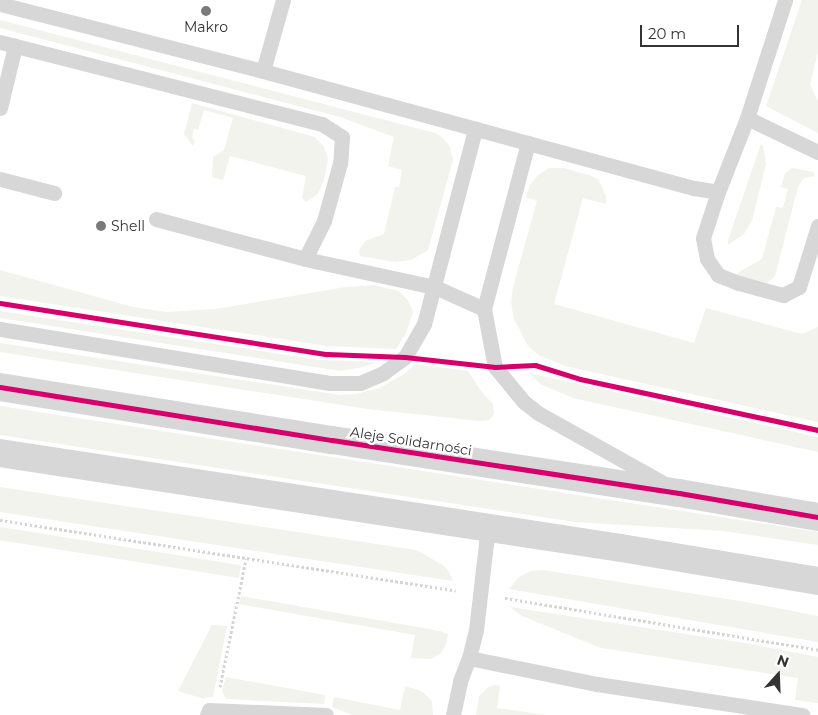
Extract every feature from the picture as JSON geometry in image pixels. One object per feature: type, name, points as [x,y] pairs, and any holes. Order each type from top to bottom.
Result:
[{"type":"street","name":"Aleje Solidarności","points":[[0,387],[679,493],[818,517]]},
{"type":"street","points":[[0,454],[488,527],[818,582]]},
{"type":"lane","points":[[263,71],[283,0]]},
{"type":"lane","points":[[785,0],[747,118],[718,192],[703,238],[707,259],[718,276],[784,295],[799,287],[818,226]]},
{"type":"lane","points":[[0,4],[263,71],[694,188],[718,192]]},
{"type":"lane","points":[[0,108],[7,44],[322,124],[342,137],[340,163],[324,220],[305,259]]},
{"type":"lane","points":[[747,118],[818,152]]},
{"type":"lane","points":[[0,329],[330,383],[360,383],[383,373],[404,357],[424,324],[475,130]]},
{"type":"lane","points":[[528,143],[484,309],[495,367],[524,402],[538,412],[679,493]]},
{"type":"lane","points":[[0,179],[54,193]]},
{"type":"lane","points":[[156,219],[305,259],[435,287],[484,309]]},
{"type":"lane","points":[[452,715],[460,681],[469,658],[476,630],[488,527]]},
{"type":"lane","points":[[469,658],[597,684],[803,715]]},
{"type":"lane","points":[[211,712],[326,715]]},
{"type":"path","points":[[0,520],[480,594],[818,650]]},
{"type":"path","points":[[211,712],[246,559]]},
{"type":"shaded area","points":[[802,0],[818,0],[818,52],[810,85],[818,101],[818,133],[766,106]]},
{"type":"shaded area","points":[[0,20],[435,133],[442,137],[450,147],[453,160],[428,250],[411,260],[395,262],[360,256],[359,250],[365,241],[384,234],[395,187],[399,187],[402,170],[388,166],[394,137],[340,117],[0,28]]},
{"type":"shaded area","points":[[192,103],[315,137],[324,147],[328,159],[324,180],[318,194],[306,202],[302,198],[306,176],[230,156],[223,180],[212,177],[213,157],[224,150],[233,118],[204,110],[198,130],[194,129],[192,138],[195,140],[193,146],[184,134]]},
{"type":"shaded area","points":[[761,144],[766,164],[752,221],[744,234],[728,245],[728,240]]},
{"type":"shaded area","points":[[549,168],[564,168],[592,176],[599,180],[606,196],[606,204],[583,198],[554,304],[694,343],[706,308],[802,334],[818,327],[818,422],[565,366],[538,355],[528,346],[514,319],[511,303],[513,287],[537,201],[526,197],[530,185],[538,175]]},
{"type":"shaded area","points":[[792,168],[813,172],[815,176],[804,178],[798,187],[775,276],[767,283],[737,276],[739,272],[762,259],[776,207],[783,208],[788,189],[781,187],[785,173]]},
{"type":"shaded area","points":[[0,270],[133,307],[167,312],[216,309],[346,287],[374,285],[399,291],[408,300],[413,312],[406,333],[396,349],[327,346],[0,296]]},
{"type":"shaded area","points":[[0,311],[320,360],[377,362],[341,371],[0,318]]},
{"type":"shaded area","points":[[0,343],[340,395],[356,394],[379,388],[404,374],[416,364],[468,371],[481,391],[493,404],[494,414],[489,420],[479,421],[368,409],[0,352]]},
{"type":"shaded area","points":[[529,373],[818,437],[818,452],[573,398],[540,384]]},
{"type":"shaded area","points":[[0,406],[818,532],[818,545],[723,531],[575,522],[0,435]]},
{"type":"shaded area","points":[[0,487],[416,550],[443,565],[453,581],[0,512]]},
{"type":"shaded area","points":[[0,527],[241,565],[239,578],[0,540]]},
{"type":"shaded area","points":[[543,570],[746,602],[818,616],[818,642],[509,589],[518,578],[530,571]]},
{"type":"shaded area","points":[[241,596],[440,631],[448,634],[446,644],[441,653],[431,659],[411,658],[415,635],[239,604]]},
{"type":"shaded area","points":[[510,607],[751,644],[818,657],[818,703],[795,700],[798,678],[601,648],[522,616]]},
{"type":"shaded area","points":[[212,625],[227,626],[213,697],[201,698],[178,691]]},
{"type":"shaded area","points":[[226,677],[325,695],[324,704],[226,699],[222,691]]},
{"type":"shaded area","points":[[405,686],[421,691],[427,696],[432,702],[433,715],[352,715],[332,707],[334,697],[400,710]]},
{"type":"shaded area","points":[[500,686],[497,708],[547,715],[476,715],[479,696],[488,687]]},
{"type":"cycle path","points":[[0,303],[327,354],[405,357],[495,367],[535,365],[580,379],[818,430]]},
{"type":"cycle path","points":[[0,387],[679,493],[818,517]]},
{"type":"place","name":"Makro","points":[[206,11]]},
{"type":"place","name":"Shell","points":[[101,226]]}]
